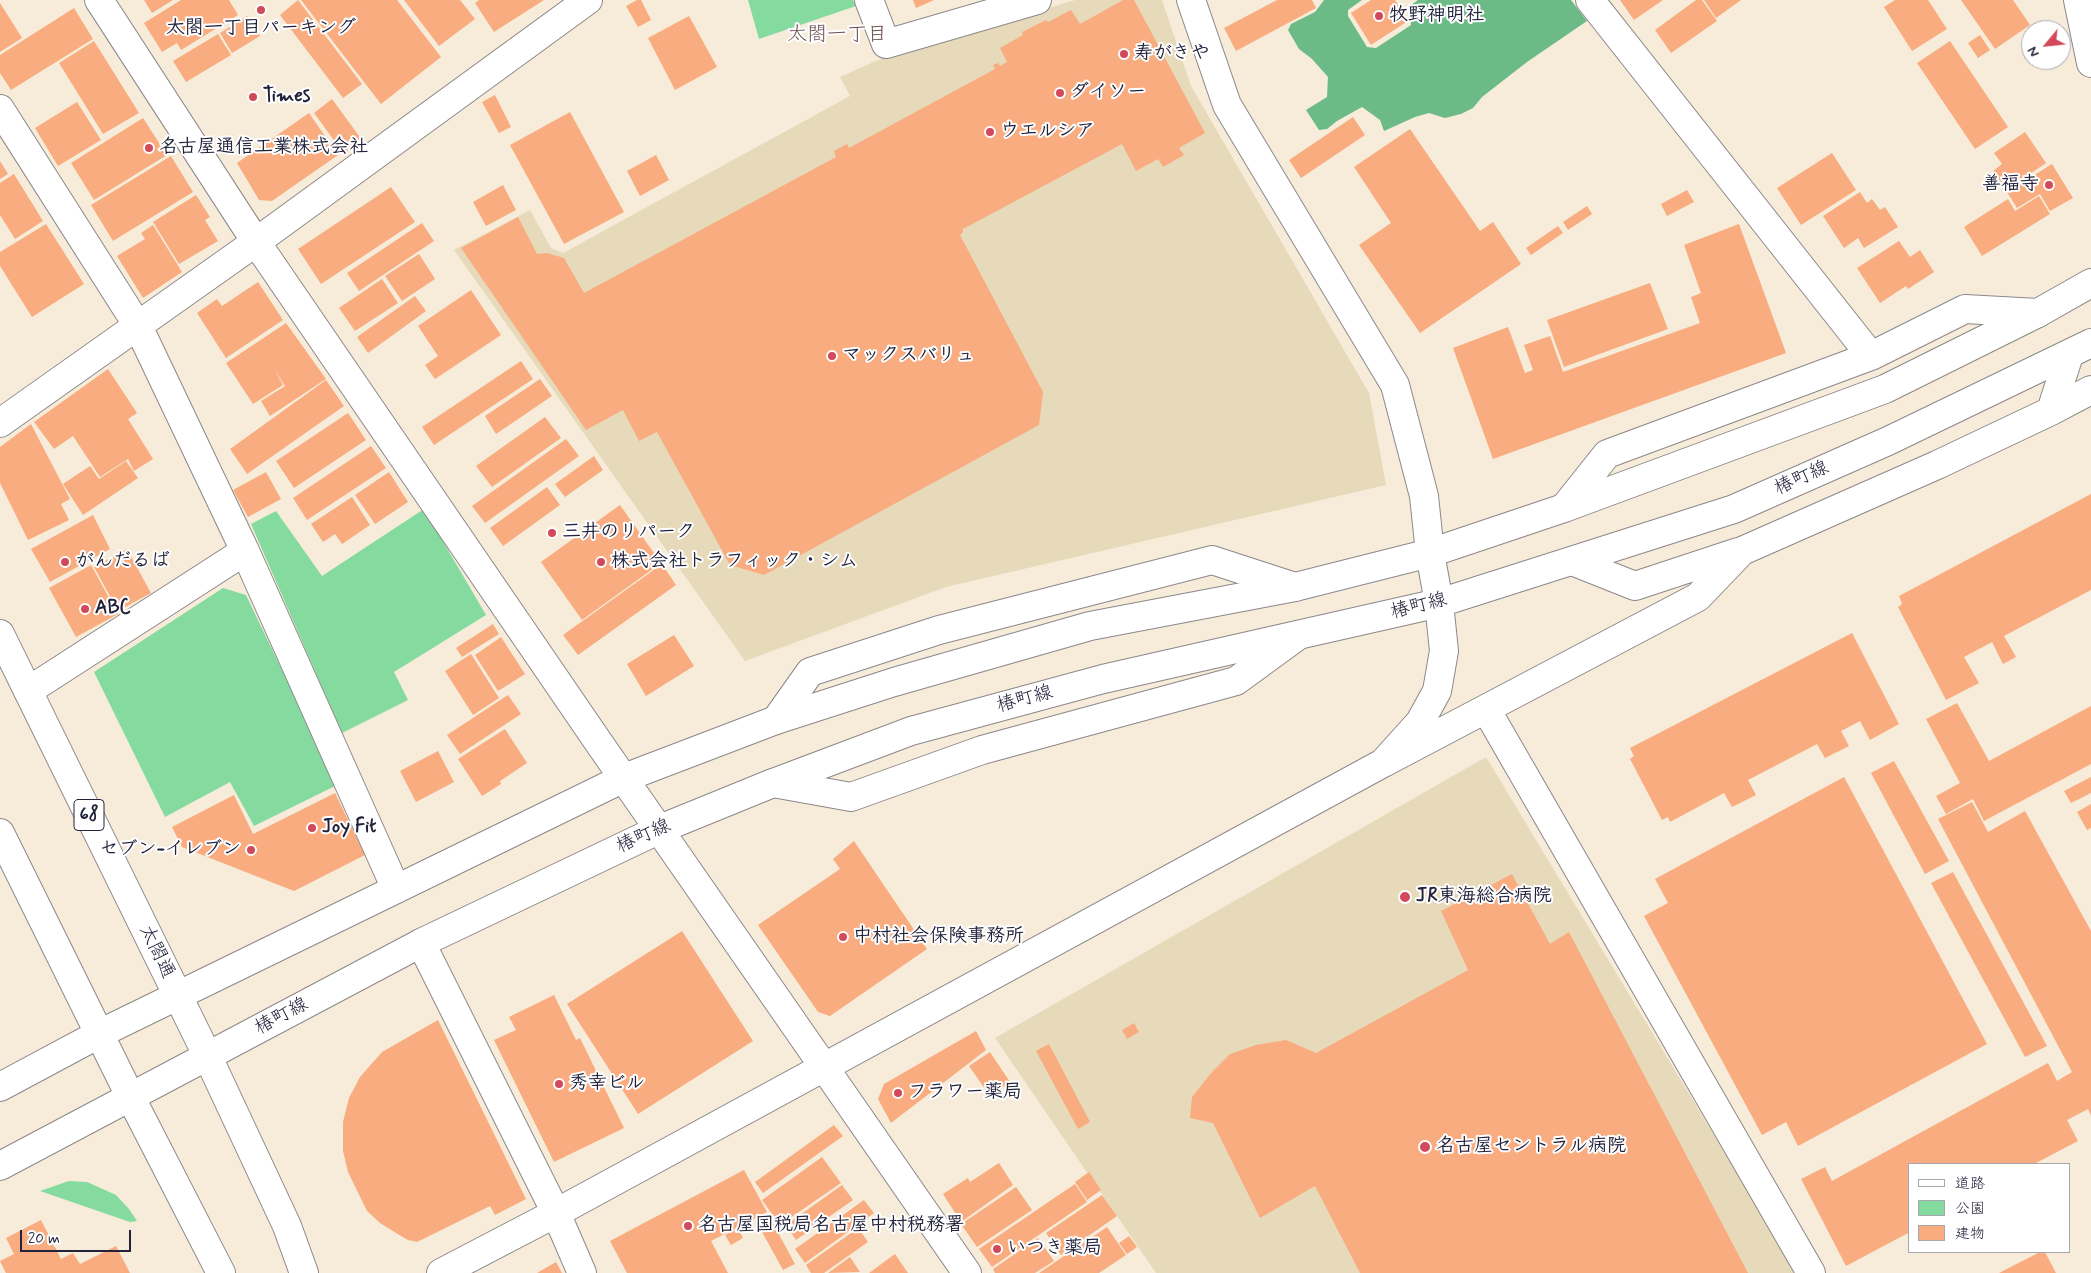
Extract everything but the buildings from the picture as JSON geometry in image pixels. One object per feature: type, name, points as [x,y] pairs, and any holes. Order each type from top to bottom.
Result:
[{"type":"street","points":[[99,0],[256,242],[823,1067],[967,1273]]},
{"type":"street","points":[[0,423],[256,242],[588,0]]},
{"type":"street","points":[[869,0],[886,44],[1037,0]]},
{"type":"street","points":[[1191,0],[1227,105],[1395,384],[1424,496],[1444,651],[1437,691],[1420,722],[1383,763]]},
{"type":"street","points":[[1590,0],[1871,356]]},
{"type":"street","points":[[2078,0],[2091,63]]},
{"type":"street","points":[[0,109],[138,326],[245,551],[396,889]]},
{"type":"street","points":[[0,1087],[99,1034],[624,778],[776,720],[894,682],[1090,626],[1295,587],[1430,553],[1564,508],[1886,389],[2038,313],[2091,283]]},
{"type":"street","points":[[1564,508],[1607,454],[1871,356],[1965,309],[2038,313]]},
{"type":"street","points":[[2051,411],[2080,349]]},
{"type":"street","name":"椿町線","points":[[0,1166],[421,943],[660,829],[773,783],[911,731],[1103,679],[1439,603],[1734,508],[1888,441],[2080,349]]},
{"type":"street","points":[[1572,561],[1635,586],[1742,551],[1937,466],[2091,390]]},
{"type":"street","points":[[28,691],[245,551]]},
{"type":"street","points":[[441,1273],[556,1213],[1383,763],[1698,597],[1742,551]]},
{"type":"street","points":[[776,720],[810,672],[940,630],[1212,560],[1295,587]]},
{"type":"street","name":"太閤通","points":[[0,634],[208,1057],[287,1226],[304,1273]]},
{"type":"street","points":[[773,783],[851,797],[982,750],[1236,681],[1299,635]]},
{"type":"street","points":[[1486,709],[1811,1273]]},
{"type":"street","points":[[0,834],[130,1096],[221,1273]]},
{"type":"street","points":[[421,943],[556,1213],[582,1273]]},
{"type":"shaded area","points":[[1075,0],[1162,0],[1191,86],[1369,393],[1386,485],[946,587],[745,661],[454,250],[530,210],[551,248],[563,253],[850,96],[840,77],[878,60]]},
{"type":"shaded area","name":"JR東海総合病院","points":[[1486,757],[1797,1273],[1156,1273],[995,1038]]},
{"type":"green space","points":[[748,0],[853,0],[856,6],[759,39]]},
{"type":"green space","points":[[1324,0],[1362,0],[1348,10],[1348,16],[1367,47],[1376,48],[1411,25],[1410,6],[1418,0],[1571,0],[1587,21],[1527,62],[1482,97],[1473,108],[1461,114],[1445,118],[1429,113],[1384,131],[1380,120],[1362,107],[1327,129],[1319,130],[1306,110],[1327,97],[1328,77],[1312,59],[1299,49],[1288,30],[1291,24],[1315,12]]},
{"type":"green space","points":[[424,509],[486,615],[394,672],[408,700],[342,733],[251,524],[276,511],[322,576]]},
{"type":"green space","points":[[223,588],[246,595],[337,785],[254,826],[230,782],[165,817],[94,672]]},
{"type":"green space","points":[[69,1181],[87,1182],[116,1195],[137,1221],[130,1222],[40,1191]]},
{"type":"place","name":"太閤一丁目パーキング","points":[[261,10]]},
{"type":"place","name":"牧野神明社","points":[[1379,16]]},
{"type":"place","name":"寿がきや","points":[[1124,54]]},
{"type":"place","name":"ダイソー","points":[[1060,93]]},
{"type":"place","name":"Times","points":[[253,97]]},
{"type":"place","name":"ウエルシア","points":[[990,132]]},
{"type":"place","name":"名古屋通信工業株式会社","points":[[149,148]]},
{"type":"place","name":"善福寺","points":[[2049,185]]},
{"type":"place","name":"マックスバリュ","points":[[832,356]]},
{"type":"place","name":"三井のリパーク","points":[[552,533]]},
{"type":"place","name":"がんだるば","points":[[65,562]]},
{"type":"place","name":"株式会社トラフィック・シム","points":[[601,562]]},
{"type":"place","name":"ABC","points":[[85,609]]},
{"type":"place","name":"Joy Fit","points":[[312,828]]},
{"type":"place","name":"セブン-イレブン","points":[[251,850]]},
{"type":"place","name":"JR東海総合病院","points":[[1405,897]]},
{"type":"place","name":"中村社会保険事務所","points":[[843,937]]},
{"type":"place","name":"秀幸ビル","points":[[559,1084]]},
{"type":"place","name":"フラワー薬局","points":[[898,1093]]},
{"type":"place","name":"名古屋セントラル病院","points":[[1425,1147]]},
{"type":"place","name":"名古屋国税局名古屋中村税務署","points":[[688,1226]]},
{"type":"place","name":"いつき薬局","points":[[997,1249]]},
{"type":"district","name":"太閤一丁目","points":[[837,36]]}]
